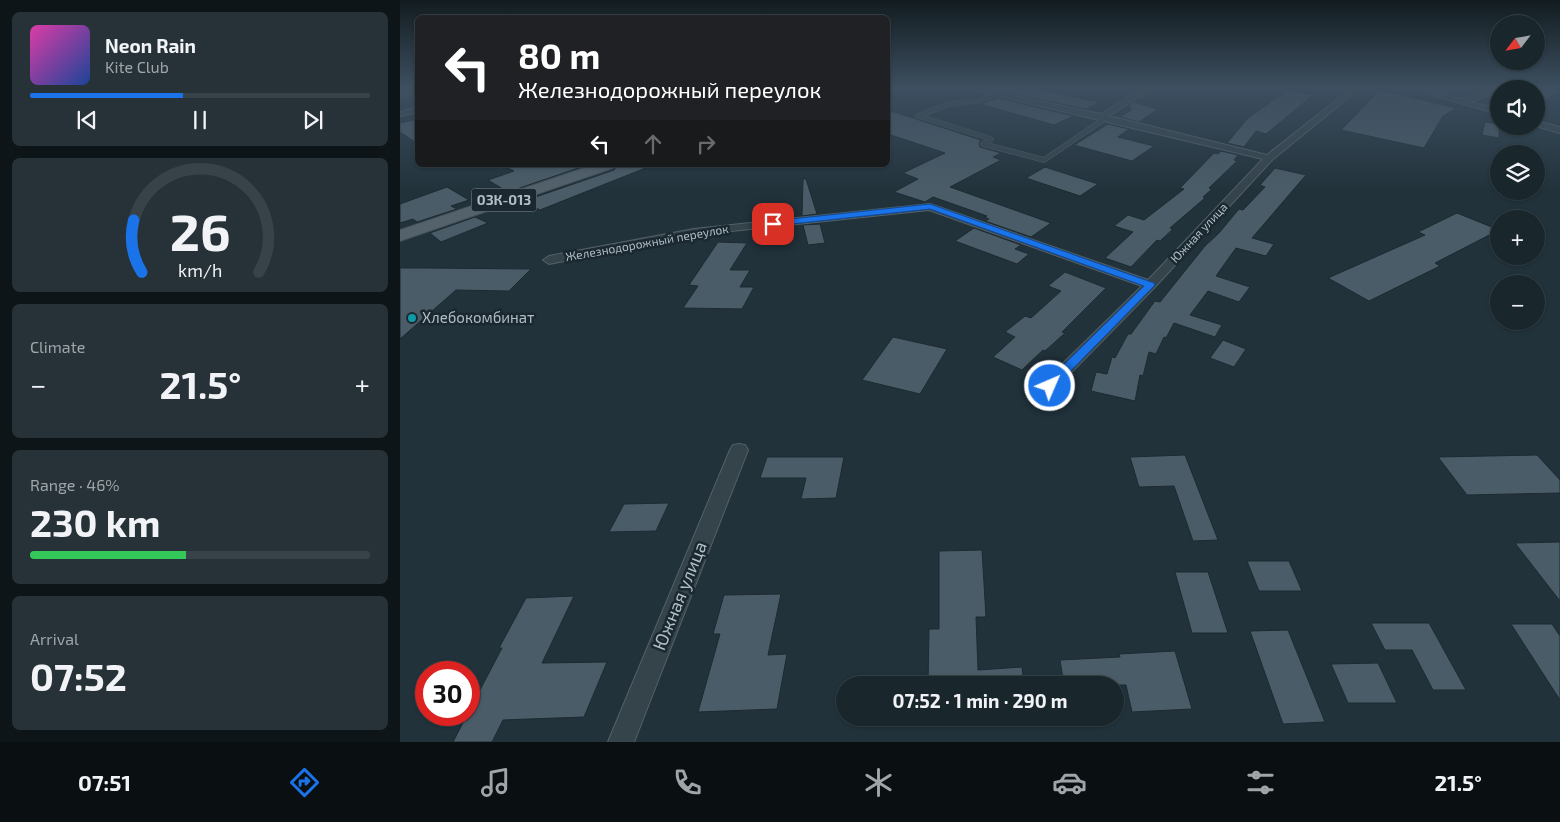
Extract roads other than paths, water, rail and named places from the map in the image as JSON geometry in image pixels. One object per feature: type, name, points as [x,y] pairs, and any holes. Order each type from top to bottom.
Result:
[{"type":"main road","name":"03К-013","points":[[400,236],[602,167]]},
{"type":"street","points":[[1125,123],[1269,158]]},
{"type":"street","name":"Южная улица","points":[[1050,386],[1150,285],[1269,158],[1313,123]]},
{"type":"street","points":[[1545,126],[1560,130]]},
{"type":"street","name":"Железнодорожный переулок","points":[[549,260],[694,232],[930,206],[1150,285]]},
{"type":"street","name":"Южная улица","points":[[621,742],[738,450]]},
{"type":"lane","points":[[939,123],[991,139],[983,144],[1044,160],[1099,123]]},
{"type":"place","name":"Хлебокомбинат","points":[[412,318]]}]
